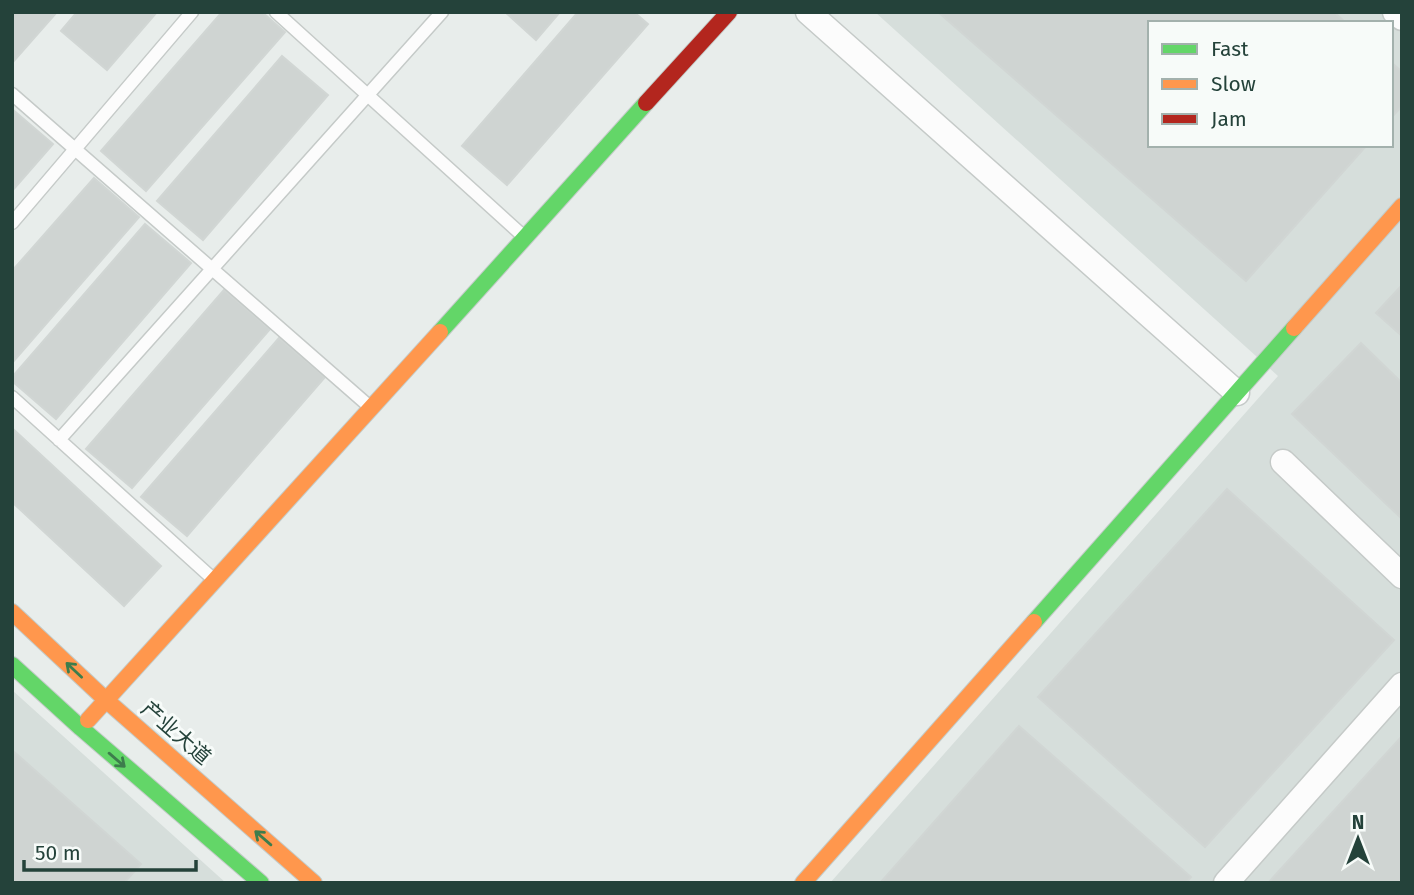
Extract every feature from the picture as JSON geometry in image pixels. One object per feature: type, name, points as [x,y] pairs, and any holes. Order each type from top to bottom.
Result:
[{"type":"street","points":[[80,728],[729,12]]},
{"type":"street","points":[[808,12],[1237,393]]},
{"type":"street","points":[[1395,12],[1402,18]]},
{"type":"street","points":[[803,883],[1402,206]]},
{"type":"street","points":[[1283,462],[1402,576]]},
{"type":"street","name":"产业大道","points":[[12,612],[106,700],[314,883]]},
{"type":"street","points":[[12,665],[80,728],[261,883]]},
{"type":"street","points":[[1226,883],[1402,685]]},
{"type":"lane","points":[[12,223],[192,12]]},
{"type":"lane","points":[[276,12],[525,238]]},
{"type":"lane","points":[[59,440],[442,12]]},
{"type":"lane","points":[[12,94],[371,408]]},
{"type":"lane","points":[[12,397],[215,580]]},
{"type":"shaded area","points":[[875,12],[1402,12],[1402,883],[830,883],[1278,376]]},
{"type":"shaded area","points":[[12,690],[226,883],[12,883]]},
{"type":"building","points":[[12,12],[57,12],[12,63]]},
{"type":"building","points":[[77,12],[157,12],[107,70],[61,31]]},
{"type":"building","points":[[222,12],[262,12],[285,32],[146,191],[101,151]]},
{"type":"building","points":[[505,12],[560,12],[536,40]]},
{"type":"building","points":[[578,12],[634,12],[648,24],[507,185],[462,146]]},
{"type":"building","points":[[938,12],[1334,12],[1344,21],[1148,21],[1148,147],[1365,147],[1246,281]]},
{"type":"building","points":[[282,56],[328,95],[203,240],[157,201]]},
{"type":"building","points":[[1393,64],[1402,72],[1402,106],[1393,116]]},
{"type":"building","points":[[12,109],[53,144],[12,191]]},
{"type":"building","points":[[94,178],[139,217],[12,363],[12,271]]},
{"type":"building","points":[[145,224],[191,263],[56,419],[12,381],[12,377]]},
{"type":"building","points":[[1402,285],[1402,336],[1376,313]]},
{"type":"building","points":[[224,290],[270,329],[132,488],[86,449]]},
{"type":"building","points":[[279,338],[325,377],[187,536],[141,497]]},
{"type":"building","points":[[1361,343],[1402,383],[1402,519],[1292,414]]},
{"type":"building","points":[[12,428],[161,566],[124,606],[12,502]]},
{"type":"building","points":[[1227,489],[1394,640],[1205,847],[1038,697]]},
{"type":"building","points":[[1019,726],[1191,877],[1186,883],[880,883]]},
{"type":"building","points":[[1402,736],[1402,883],[1268,883]]},
{"type":"building","points":[[12,750],[141,864],[124,883],[12,883]]},
{"type":"traffic: fast","points":[[440,332],[646,103]]},
{"type":"traffic: fast","points":[[1034,622],[1294,328]]},
{"type":"traffic: fast","points":[[12,665],[261,883]]},
{"type":"traffic: slow","points":[[1294,328],[1402,206]]},
{"type":"traffic: slow","points":[[88,720],[440,332]]},
{"type":"traffic: slow","points":[[12,612],[106,700],[314,883]]},
{"type":"traffic: slow","points":[[803,883],[1034,622]]},
{"type":"traffic: jam","points":[[646,103],[729,12]]}]
